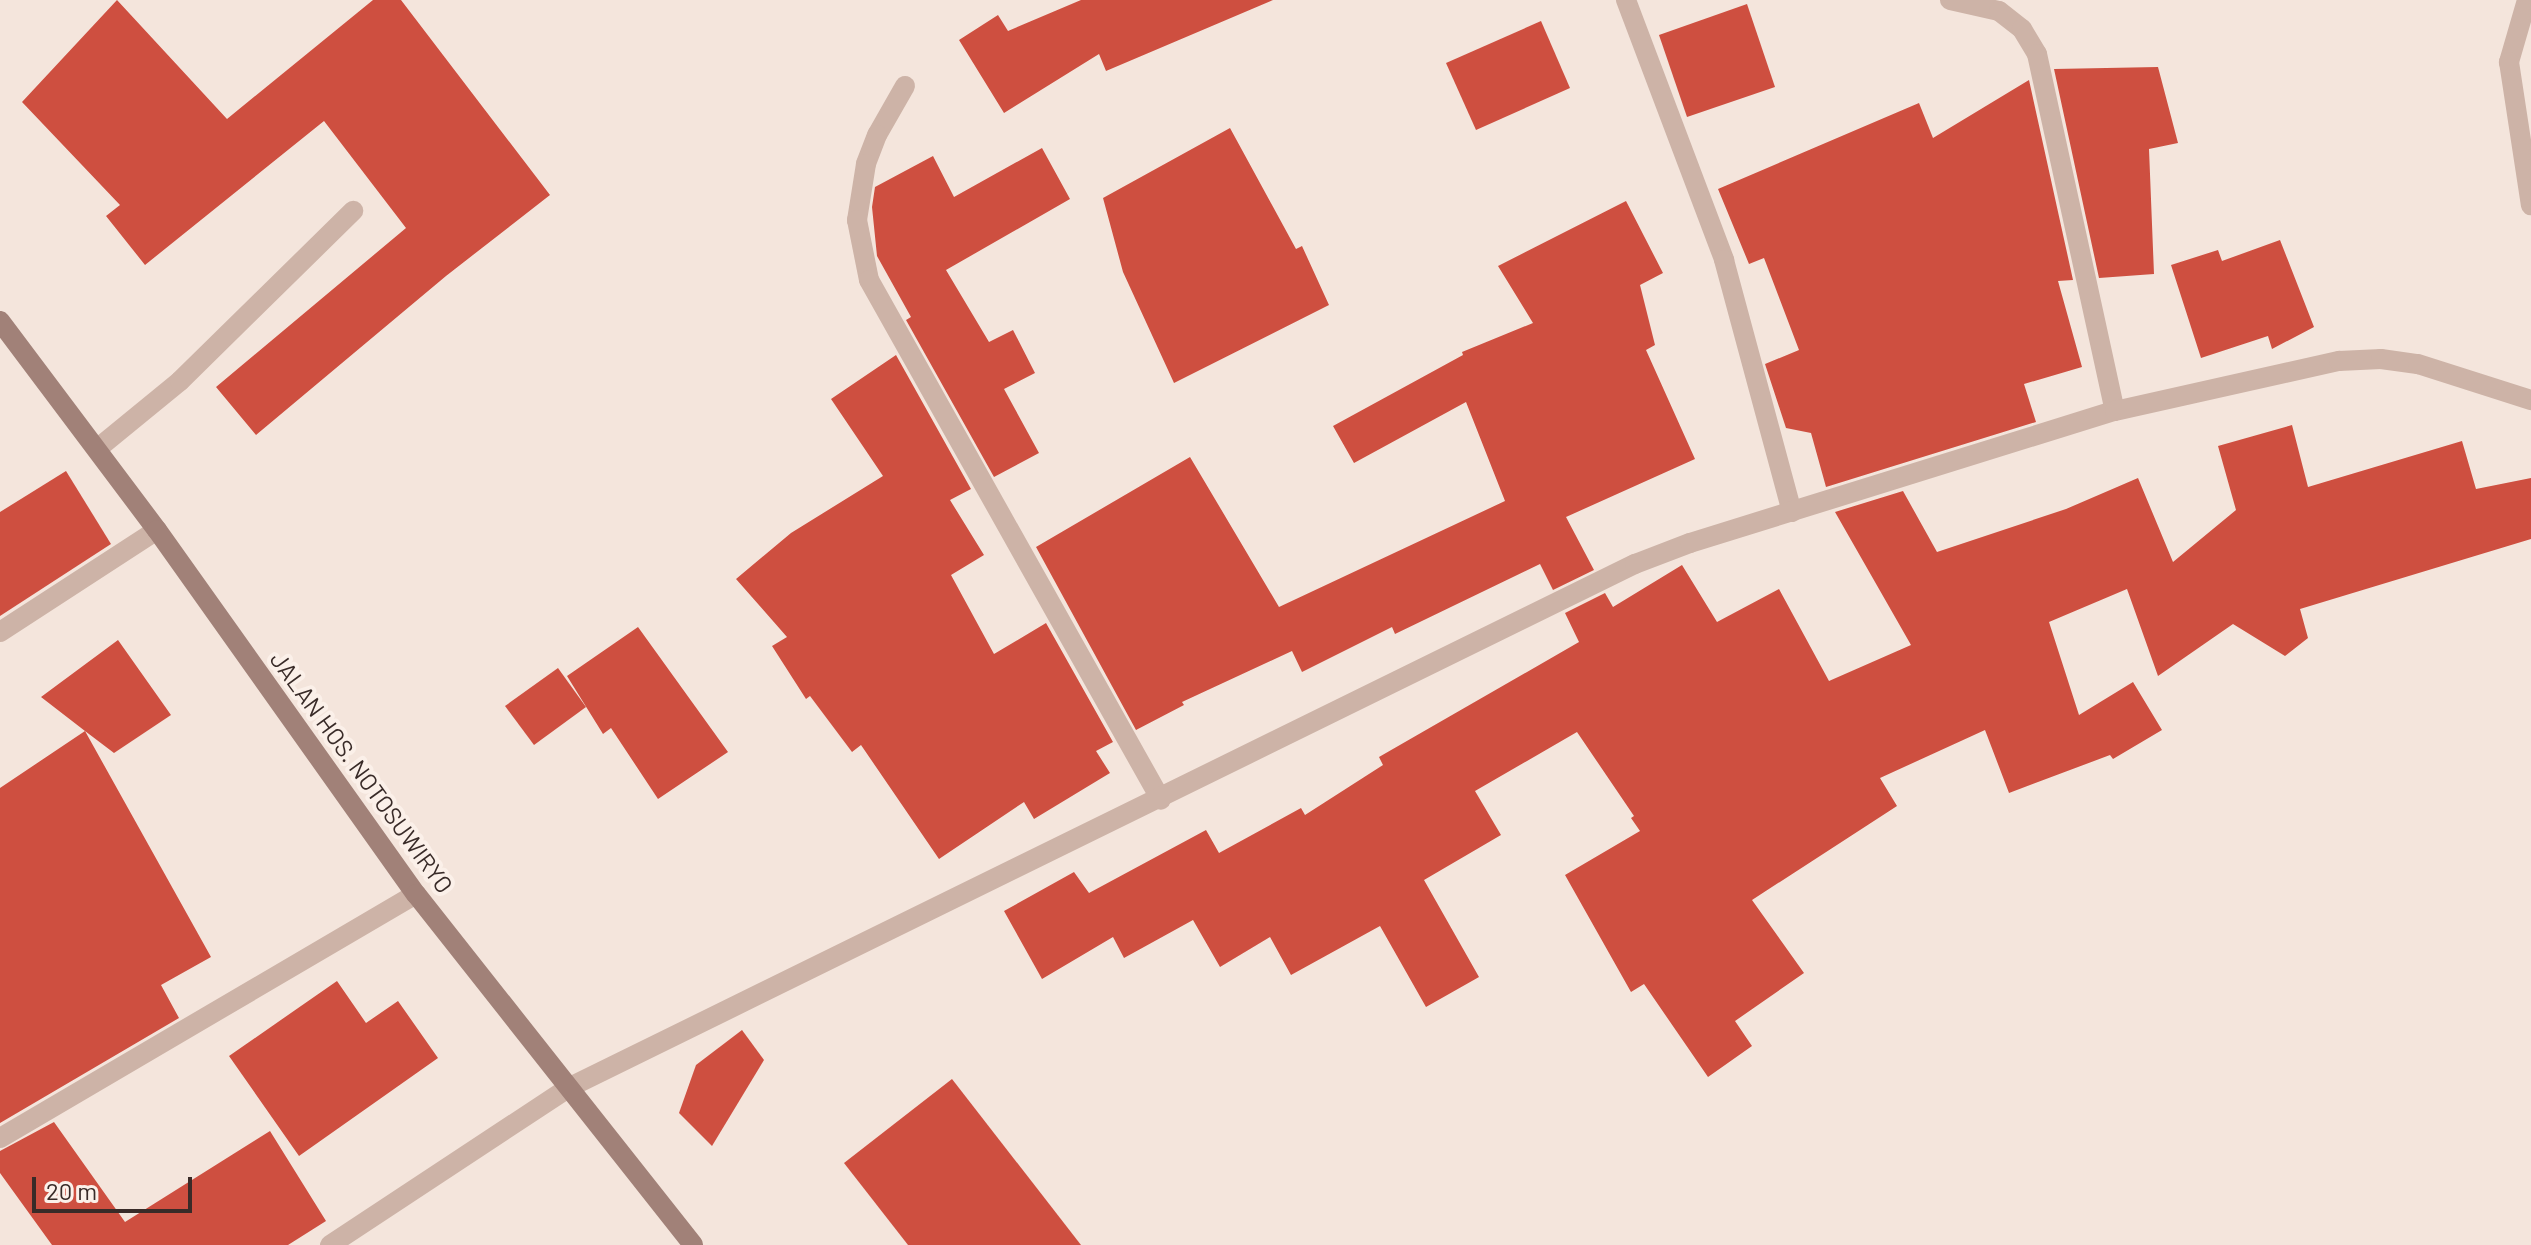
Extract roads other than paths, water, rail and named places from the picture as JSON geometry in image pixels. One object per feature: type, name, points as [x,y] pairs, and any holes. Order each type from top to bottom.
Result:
[{"type":"street","points":[[1626,0],[1724,260],[1792,512]]},
{"type":"street","points":[[1950,0],[1999,11],[2022,29],[2037,54],[2115,411]]},
{"type":"street","points":[[2527,0],[2509,62],[2531,205]]},
{"type":"street","points":[[905,86],[877,135],[866,164],[857,220],[869,280],[1161,800]]},
{"type":"street","points":[[97,449],[180,381],[353,211]]},
{"type":"street","name":"JALAN HOS. NOTOSUWIRYO","points":[[0,321],[157,530],[416,894],[693,1245]]},
{"type":"street","points":[[330,1245],[568,1088],[1161,800],[1635,564],[1690,543],[2115,411],[2339,361],[2381,359],[2418,364],[2531,400]]},
{"type":"street","points":[[0,632],[157,530]]},
{"type":"street","points":[[0,1138],[416,894]]}]
